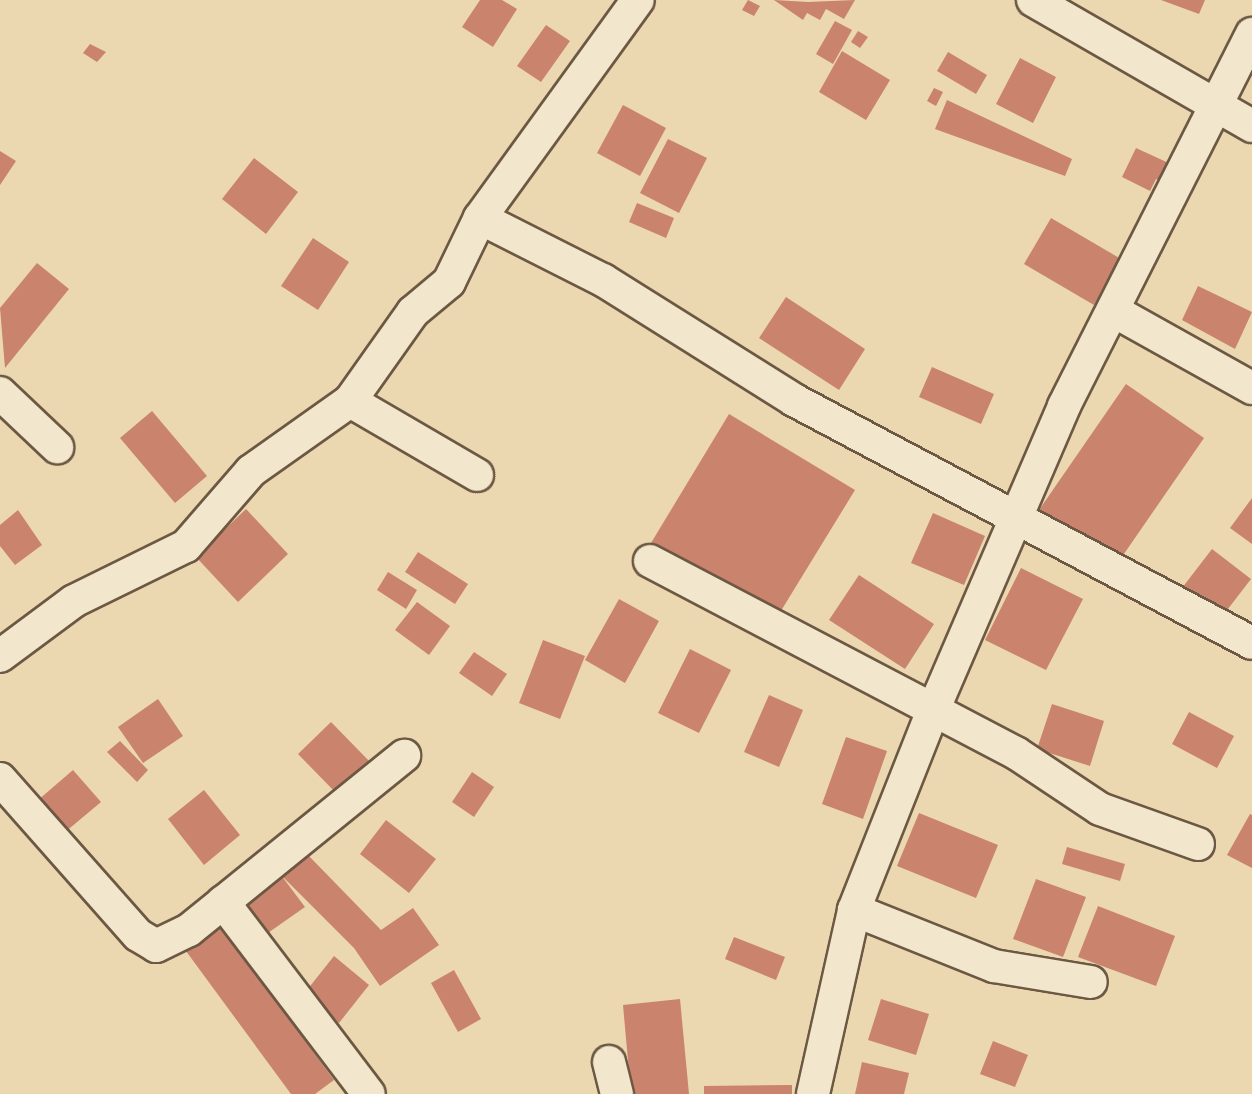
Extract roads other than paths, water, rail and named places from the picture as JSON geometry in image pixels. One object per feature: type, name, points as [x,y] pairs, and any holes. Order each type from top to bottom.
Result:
[{"type":"street","points":[[0,656],[74,601],[186,546],[251,471],[350,401],[413,312],[449,282],[480,218],[638,0]]},
{"type":"street","points":[[1033,0],[1217,109],[1252,126]]},
{"type":"street","points":[[813,1094],[853,910],[932,713],[1014,519],[1252,34]]},
{"type":"street","points":[[480,218],[603,280],[794,400],[1252,643]]},
{"type":"street","points":[[1114,311],[1252,388]]},
{"type":"street","points":[[0,393],[57,447]]},
{"type":"street","points":[[350,401],[477,475]]},
{"type":"street","points":[[650,561],[932,713],[1016,753],[1100,809],[1198,844]]},
{"type":"street","points":[[0,779],[138,935],[156,946],[223,902],[404,755]]},
{"type":"street","points":[[223,902],[369,1094]]},
{"type":"street","points":[[853,910],[994,966],[1091,982]]},
{"type":"street","points":[[609,1062],[617,1094]]}]
